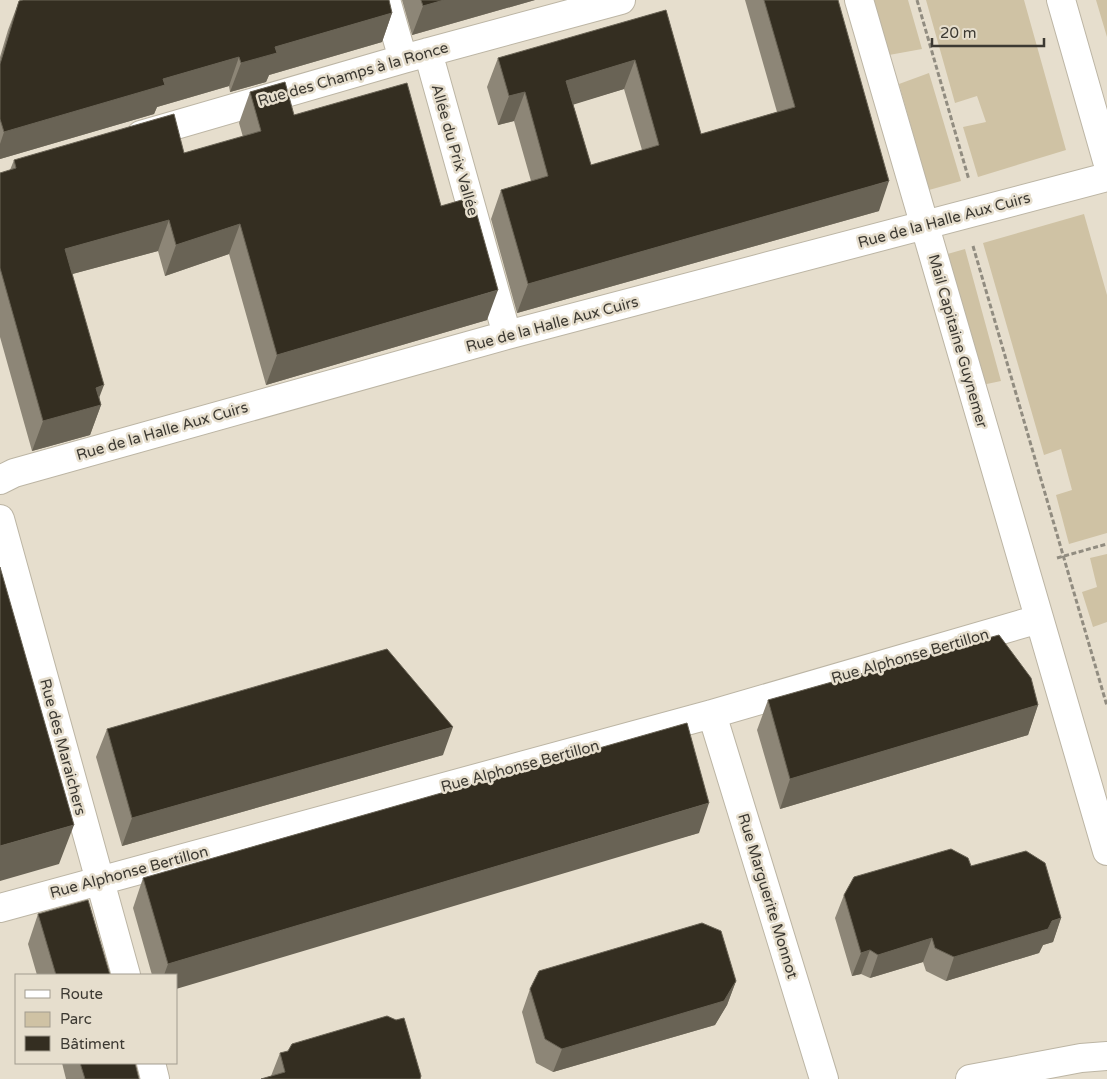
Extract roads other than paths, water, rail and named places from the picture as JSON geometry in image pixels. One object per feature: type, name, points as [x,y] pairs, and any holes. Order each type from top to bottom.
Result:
[{"type":"street","name":"Allée du Prix Vallée","points":[[386,0],[415,56],[507,335]]},
{"type":"street","name":"Rue des Champs à la Ronce","points":[[115,142],[415,56],[621,0]]},
{"type":"street","name":"Mail Capitaine Guynemer","points":[[859,0],[1107,851]]},
{"type":"street","points":[[1061,0],[1107,161]]},
{"type":"street","name":"Rue de la Halle Aux Cuirs","points":[[0,480],[14,473],[507,335],[1107,177]]},
{"type":"street","name":"Rue des Maraichers","points":[[0,520],[126,974]]},
{"type":"street","name":"Rue Alphonse Bertillon","points":[[0,908],[712,714],[1039,619]]},
{"type":"street","name":"Rue Marguerite Monnot","points":[[712,714],[824,1079]]},
{"type":"street","points":[[970,1079],[1081,1058],[1107,1056]]},
{"type":"street","points":[[151,1064],[155,1079]]}]
